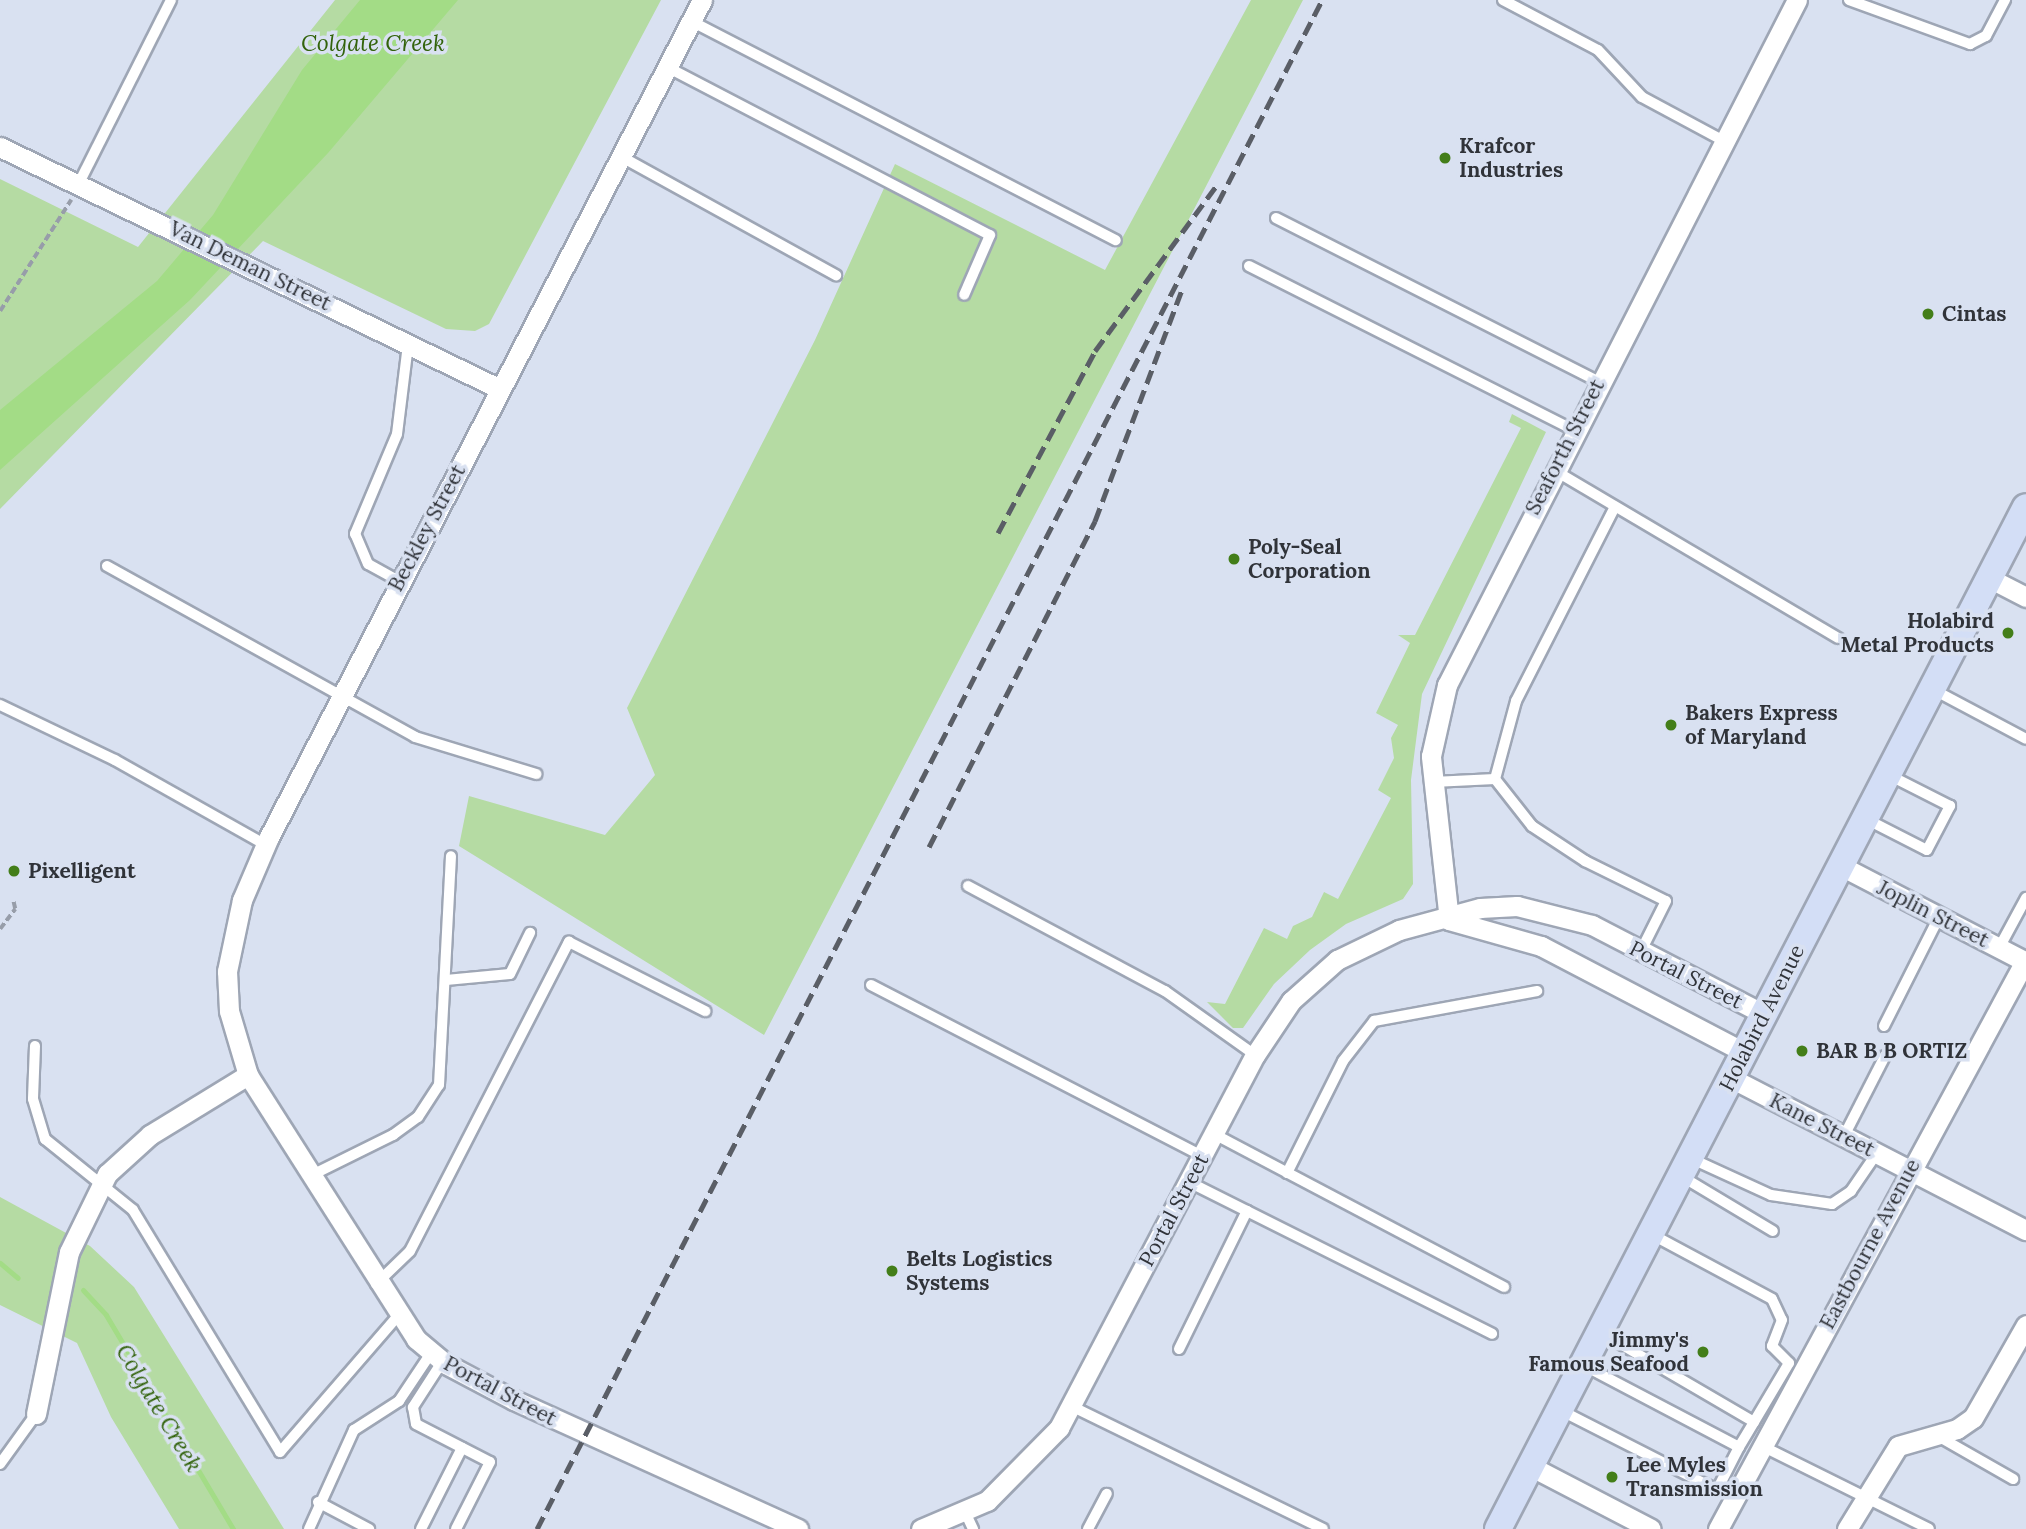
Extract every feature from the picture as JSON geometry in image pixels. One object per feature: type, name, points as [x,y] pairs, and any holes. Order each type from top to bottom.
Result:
[{"type":"main road","name":"Holabird Avenue","points":[[1498,1529],[2026,507]]},
{"type":"street","name":"Beckley Street","points":[[248,1075],[229,1011],[227,971],[242,900],[340,695],[702,0]]},
{"type":"street","name":"Seaforth Street","points":[[1448,920],[1432,782],[1434,733],[1447,685],[1574,430],[1797,0]]},
{"type":"street","name":"Van Deman Street","points":[[0,147],[184,233],[498,388]]},
{"type":"street","points":[[1989,578],[2026,597]]},
{"type":"street","name":"Joplin Street","points":[[1840,866],[2025,961]]},
{"type":"street","name":"Portal Street","points":[[921,1529],[969,1521],[1028,1465],[1073,1407],[1255,1055],[1291,1001],[1337,960],[1399,930],[1448,920],[1480,908],[1542,909],[1640,951],[1764,1014]]},
{"type":"street","name":"Portal Street","points":[[1448,920],[1541,946],[1744,1052]]},
{"type":"street","name":"Eastbourne Avenue","points":[[1718,1529],[1764,1447],[1909,1169],[2025,961]]},
{"type":"street","points":[[36,1414],[69,1252],[103,1182],[150,1135],[248,1075]]},
{"type":"street","name":"Portal Street","points":[[248,1075],[376,1284],[398,1316],[437,1357],[771,1525],[798,1529]]},
{"type":"street","name":"Kane Street","points":[[1731,1078],[2026,1230]]},
{"type":"street","points":[[1847,1529],[1898,1446],[1932,1433],[1957,1429],[1973,1418],[2026,1325]]},
{"type":"street","points":[[1530,1466],[1644,1527]]},
{"type":"lane","points":[[78,185],[171,0]]},
{"type":"lane","points":[[1503,0],[1598,50],[1642,97],[1724,141]]},
{"type":"lane","points":[[1849,0],[1953,42],[1986,36],[2005,0]]},
{"type":"lane","points":[[691,21],[1115,240]]},
{"type":"lane","points":[[667,67],[990,235],[964,295]]},
{"type":"lane","points":[[620,156],[836,275]]},
{"type":"lane","points":[[1276,218],[1599,382]]},
{"type":"lane","points":[[1249,266],[1574,430]]},
{"type":"lane","points":[[399,582],[368,564],[355,534],[397,434],[408,344]]},
{"type":"lane","points":[[1554,470],[1614,509],[1838,638]]},
{"type":"lane","points":[[1495,779],[1516,701],[1614,509]]},
{"type":"lane","points":[[107,566],[415,737],[536,774]]},
{"type":"lane","points":[[1931,689],[2026,739]]},
{"type":"lane","points":[[0,705],[115,760],[266,845]]},
{"type":"lane","points":[[1864,818],[1927,850],[1950,806],[1888,774]]},
{"type":"lane","points":[[1432,782],[1495,779]]},
{"type":"lane","points":[[1495,779],[1532,826],[1585,861],[1666,901],[1640,951]]},
{"type":"lane","points":[[309,1177],[393,1135],[429,1102],[443,1067],[451,856]]},
{"type":"lane","points":[[968,886],[1165,991],[1255,1055]]},
{"type":"lane","points":[[1999,948],[2026,898]]},
{"type":"lane","points":[[1884,1026],[1939,917]]},
{"type":"lane","points":[[446,980],[510,974],[530,933]]},
{"type":"lane","points":[[376,1284],[410,1251],[569,943],[705,1011]]},
{"type":"lane","points":[[871,985],[1202,1156]]},
{"type":"lane","points":[[1287,1173],[1343,1062],[1374,1021],[1537,991]]},
{"type":"lane","points":[[35,1046],[33,1099],[45,1139],[103,1182],[133,1210],[280,1452],[398,1316]]},
{"type":"lane","points":[[1844,1136],[1885,1056]]},
{"type":"lane","points":[[1214,1134],[1504,1287]]},
{"type":"lane","points":[[1685,1167],[1771,1195],[1832,1204],[1851,1191],[1877,1153]]},
{"type":"lane","points":[[1685,1167],[1773,1231]]},
{"type":"lane","points":[[1189,1182],[1492,1334]]},
{"type":"lane","points":[[1179,1349],[1247,1211]]},
{"type":"lane","points":[[1559,1409],[1717,1490],[1789,1363],[1772,1346],[1782,1320],[1772,1299],[1650,1234]]},
{"type":"lane","points":[[1600,1332],[1754,1422]]},
{"type":"lane","points":[[437,1357],[413,1417],[490,1462],[456,1529]]},
{"type":"lane","points":[[309,1529],[318,1502],[354,1430],[399,1401],[437,1357]]},
{"type":"lane","points":[[1582,1365],[1739,1447]]},
{"type":"lane","points":[[1073,1407],[1323,1529]]},
{"type":"lane","points":[[0,1464],[36,1414]]},
{"type":"lane","points":[[1932,1433],[2013,1479]]},
{"type":"lane","points":[[1764,1447],[1929,1529]]},
{"type":"lane","points":[[421,1529],[463,1448]]},
{"type":"lane","points":[[1088,1529],[1107,1493]]},
{"type":"lane","points":[[318,1502],[369,1529]]},
{"type":"path","points":[[0,312],[78,185]]},
{"type":"path","points":[[0,929],[15,909],[13,900]]},
{"type":"shaded area","points":[[335,0],[661,0],[489,324],[475,331],[446,329],[263,241],[0,509],[0,179],[138,247]]},
{"type":"shaded area","points":[[1251,0],[1303,0],[764,1035],[459,846],[469,796],[605,835],[655,775],[627,708],[815,340],[895,164],[1105,270]]},
{"type":"shaded area","points":[[1512,414],[1546,432],[1422,694],[1411,780],[1413,884],[1403,899],[1346,924],[1310,950],[1274,984],[1243,1028],[1233,1028],[1207,1002],[1225,1004],[1264,928],[1287,939],[1293,926],[1312,917],[1324,892],[1338,899],[1391,798],[1378,790],[1394,758],[1391,738],[1398,725],[1376,713],[1410,643],[1398,635],[1415,635],[1521,428],[1509,422]]},
{"type":"shaded area","points":[[0,1197],[90,1246],[134,1287],[284,1529],[179,1529],[111,1417],[77,1343],[0,1305]]},
{"type":"water","name":"Colgate Creek","points":[[360,0],[458,0],[328,153],[190,300],[0,470],[0,410],[157,281],[213,215],[302,70]]},
{"type":"waterway","name":"Colgate Creek","points":[[0,1263],[18,1278]]},
{"type":"waterway","name":"Colgate Creek","points":[[83,1290],[106,1315],[233,1529]]},
{"type":"railway","points":[[537,1529],[1322,0]]},
{"type":"railway","points":[[998,533],[1095,351],[1216,186]]},
{"type":"railway","points":[[929,847],[1095,521],[1182,289]]},
{"type":"place","name":"Krafcor Industries","points":[[1445,158]]},
{"type":"place","name":"Cintas","points":[[1928,314]]},
{"type":"place","name":"Poly-Seal Corporation","points":[[1234,559]]},
{"type":"place","name":"Holabird Metal Products","points":[[2008,633]]},
{"type":"place","name":"Bakers Express of Maryland","points":[[1671,725]]},
{"type":"place","name":"Pixelligent","points":[[14,871]]},
{"type":"place","name":"BAR B B ORTIZ","points":[[1802,1051]]},
{"type":"place","name":"Belts Logistics Systems","points":[[892,1271]]},
{"type":"place","name":"Jimmy's Famous Seafood","points":[[1703,1352]]},
{"type":"place","name":"Lee Myles Transmission","points":[[1612,1477]]}]
